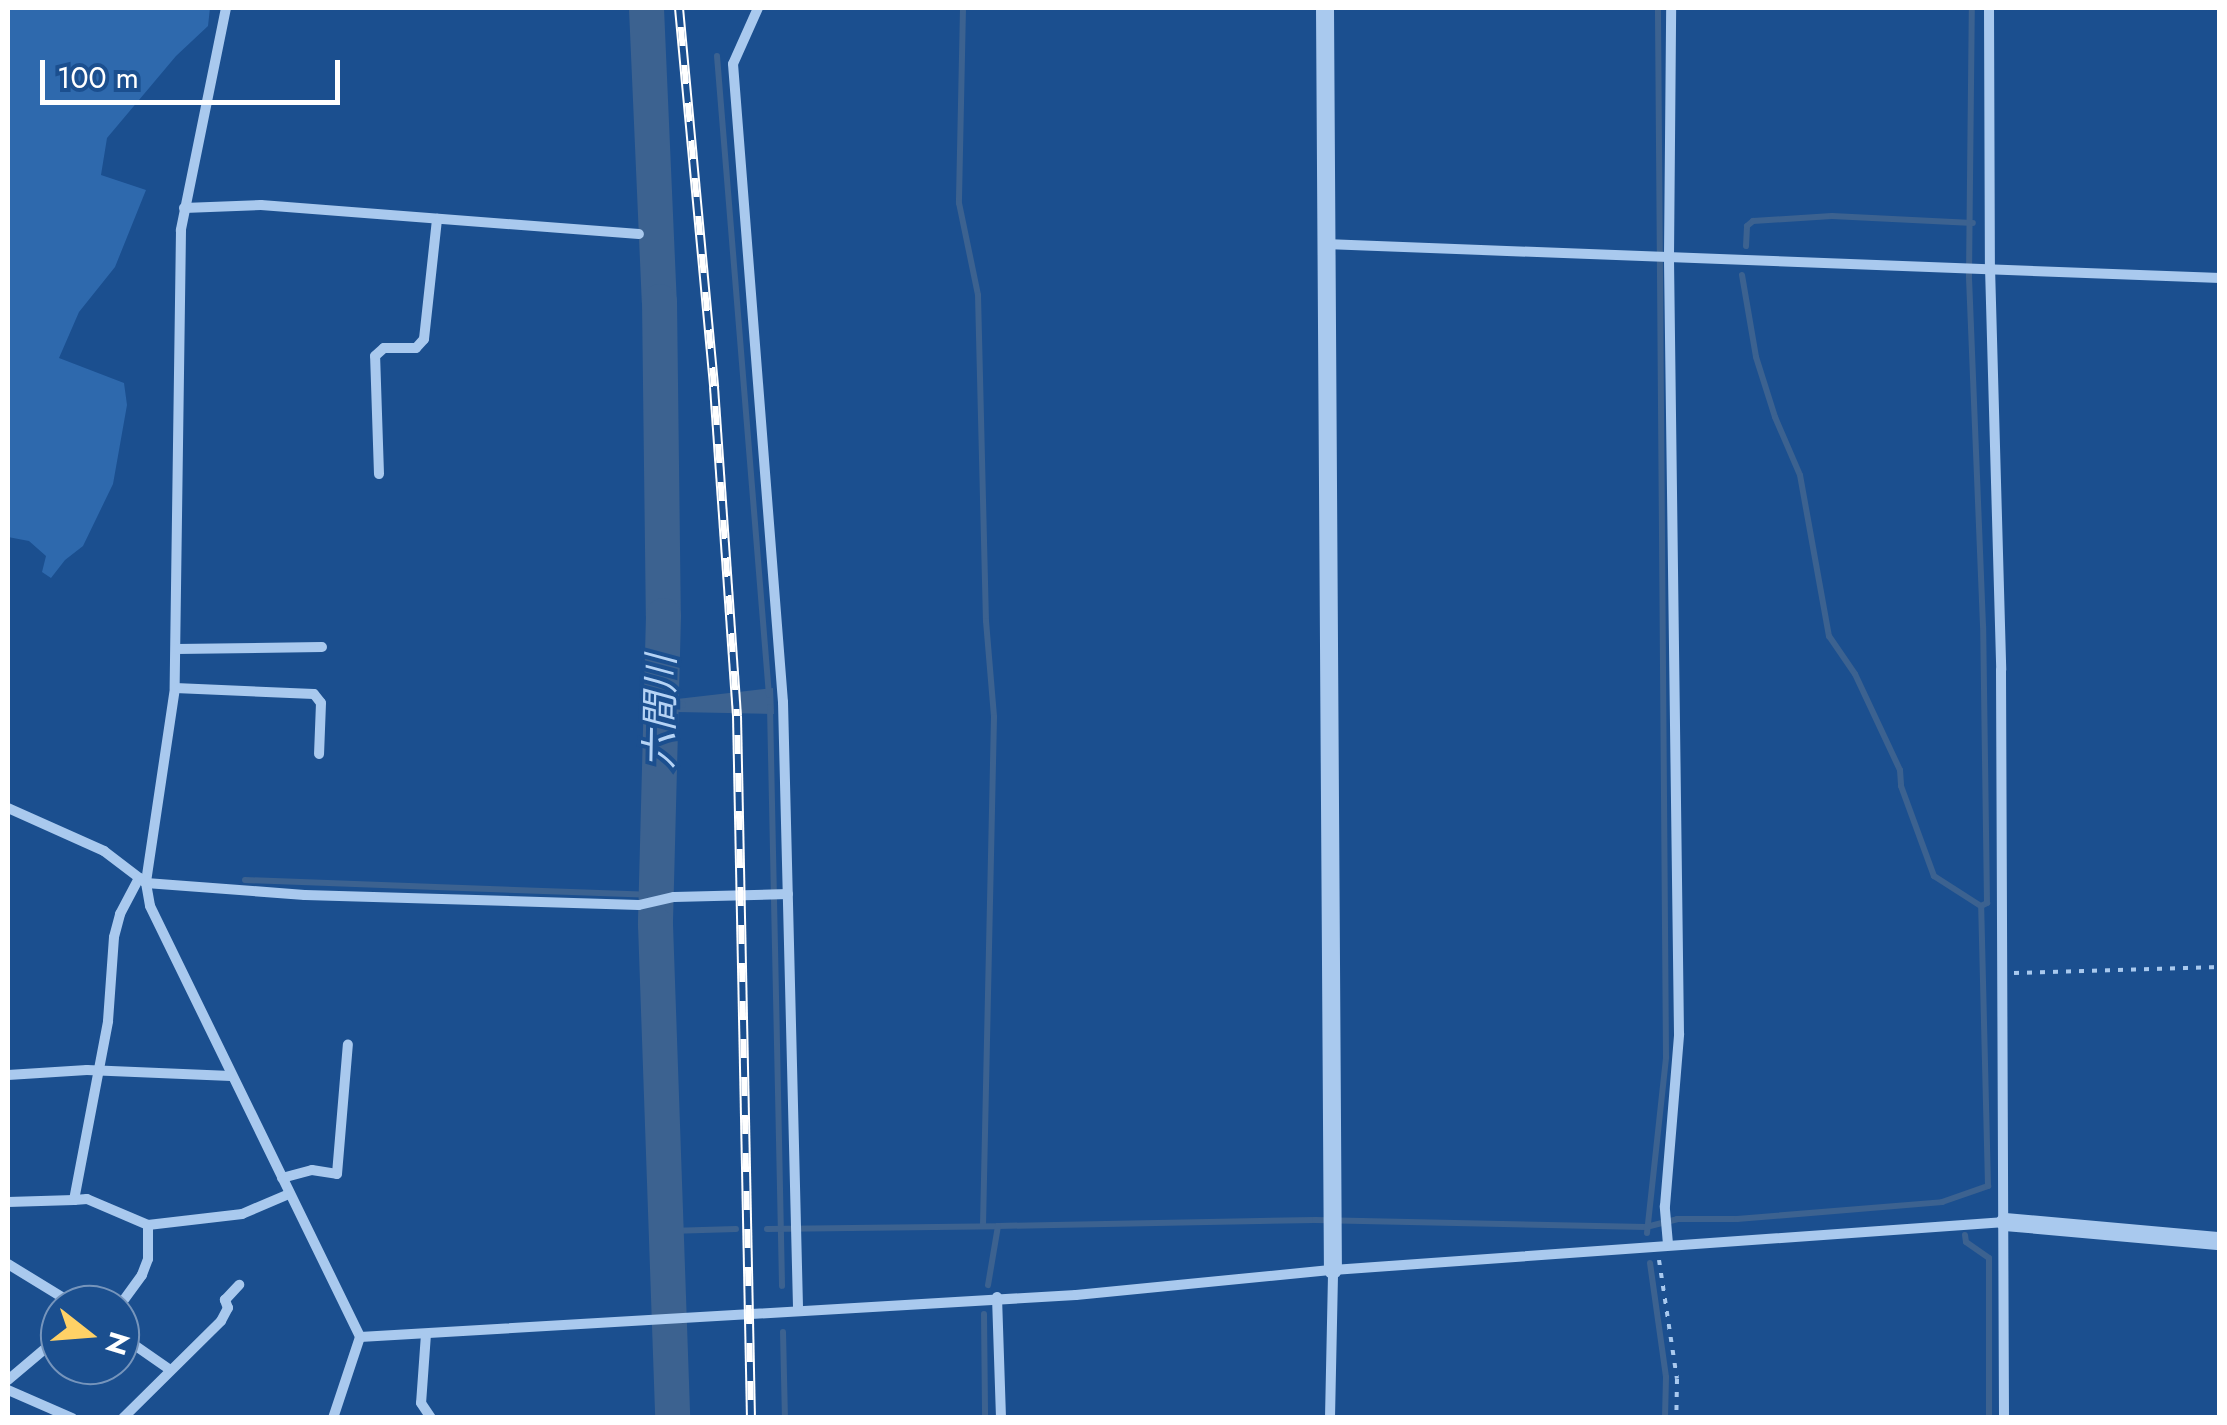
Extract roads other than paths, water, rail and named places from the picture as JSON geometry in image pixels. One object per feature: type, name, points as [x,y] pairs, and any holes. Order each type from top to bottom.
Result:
[{"type":"street","points":[[226,8],[184,208],[175,688],[143,880],[150,906],[360,1337],[333,1418]]},
{"type":"street","points":[[758,8],[733,64],[778,607],[798,1308]]},
{"type":"street","points":[[1325,8],[1333,1270],[1330,1418]]},
{"type":"street","points":[[1663,1245],[1680,1034],[1661,256],[1672,8]]},
{"type":"street","points":[[1989,8],[1984,266],[2004,973],[2004,1418]]},
{"type":"street","points":[[184,208],[261,204],[639,234]]},
{"type":"street","points":[[379,474],[374,356],[384,348],[416,348],[424,339],[437,218]]},
{"type":"street","points":[[1325,244],[1984,266],[2220,278]]},
{"type":"street","points":[[176,649],[322,647]]},
{"type":"street","points":[[175,688],[314,694],[321,703],[319,754]]},
{"type":"street","points":[[8,808],[104,850],[143,880],[305,895],[639,905],[674,897],[784,894]]},
{"type":"street","points":[[74,1200],[100,1070],[114,937],[120,914],[143,880]]},
{"type":"street","points":[[282,1178],[312,1170],[337,1174],[348,1044]]},
{"type":"street","points":[[8,1076],[100,1070],[231,1076]]},
{"type":"street","points":[[8,1202],[87,1198],[148,1225],[242,1214],[289,1194]]},
{"type":"street","points":[[360,1337],[1076,1294],[1333,1270],[2005,1222],[2220,1241]]},
{"type":"street","points":[[135,1285],[148,1259],[148,1225]]},
{"type":"street","points":[[8,1264],[42,1285]]},
{"type":"street","points":[[123,1418],[221,1321],[228,1308],[225,1300],[239,1285]]},
{"type":"street","points":[[997,1297],[1001,1418]]},
{"type":"street","points":[[426,1334],[421,1403],[431,1418]]},
{"type":"street","points":[[140,1349],[169,1369]]},
{"type":"street","points":[[8,1380],[40,1353]]},
{"type":"street","points":[[8,1390],[72,1418]]},
{"type":"waterway","name":"六間川","points":[[646,8],[659,301],[663,615],[655,924],[672,1418]]},
{"type":"waterway","points":[[963,8],[959,203],[978,295],[986,621],[994,717],[983,1226]]},
{"type":"waterway","points":[[1647,1233],[1666,1057],[1658,8]]},
{"type":"waterway","points":[[998,1226],[1315,1220],[1646,1227],[1677,1219],[1737,1219],[1942,1202],[1988,1186],[1981,906],[1987,903],[1983,626],[1969,276],[1972,8]]},
{"type":"waterway","points":[[717,56],[769,695]]},
{"type":"waterway","points":[[1746,246],[1747,226],[1753,221],[1832,216],[1973,223]]},
{"type":"waterway","points":[[1742,275],[1756,357],[1775,417],[1800,475],[1829,636],[1855,674],[1900,770],[1901,786],[1934,876],[1981,906]]},
{"type":"waterway","points":[[661,706],[683,705]]},
{"type":"waterway","points":[[770,707],[782,1286]]},
{"type":"waterway","points":[[245,880],[656,895]]},
{"type":"waterway","points":[[767,1229],[998,1226],[988,1285]]},
{"type":"waterway","points":[[669,1231],[736,1229]]},
{"type":"waterway","points":[[1965,1235],[1966,1242],[1989,1258],[1989,1418]]},
{"type":"waterway","points":[[1650,1263],[1666,1377],[1665,1418]]},
{"type":"waterway","points":[[984,1314],[985,1418]]},
{"type":"waterway","points":[[783,1332],[785,1418]]},
{"type":"railway","points":[[679,8],[714,387],[737,716],[751,1418]]}]
